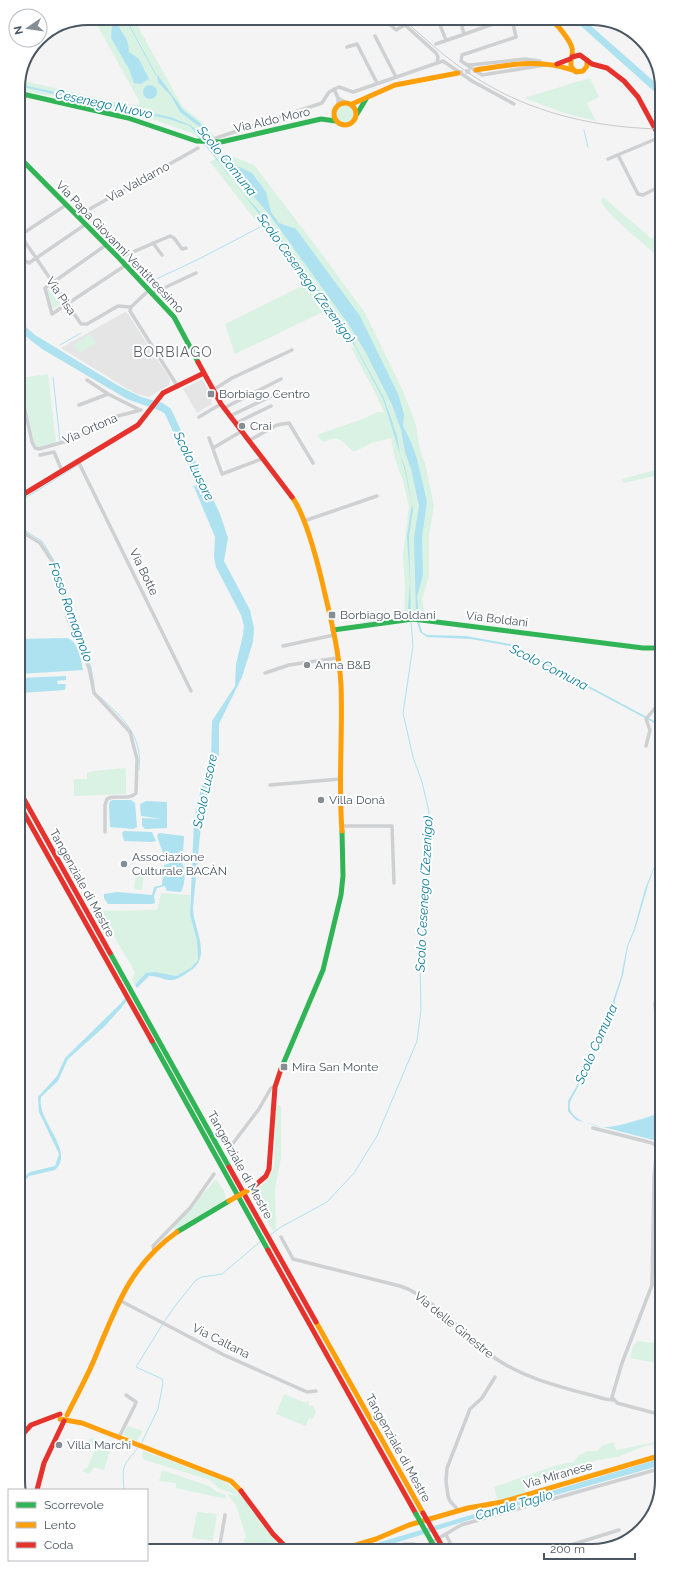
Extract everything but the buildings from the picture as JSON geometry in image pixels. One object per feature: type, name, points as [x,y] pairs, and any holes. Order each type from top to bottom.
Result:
[{"type":"main road","points":[[558,26],[568,36],[580,54],[587,60],[612,71],[636,93],[655,128]]},
{"type":"main road","points":[[558,26],[573,51],[569,65],[572,70]]},
{"type":"main road","points":[[476,70],[512,65],[562,63],[580,54]]},
{"type":"main road","points":[[586,69],[587,60]]},
{"type":"main road","points":[[552,64],[579,72],[599,66]]},
{"type":"main road","points":[[367,99],[357,114],[355,120],[348,125],[342,125],[336,121],[334,112],[338,105],[345,102],[352,104],[367,99],[380,91],[395,85],[458,73]]},
{"type":"main road","name":"Via Aldo Moro","points":[[25,95],[128,118],[196,141],[218,140],[321,119],[334,112]]},
{"type":"main road","points":[[352,104],[357,114]]},
{"type":"main road","name":"Via Aldo Moro","points":[[321,119],[336,121]]},
{"type":"main road","name":"Via Papa Giovanni Ventitreesimo","points":[[25,163],[126,265],[179,323],[222,406],[288,490],[304,521],[321,574],[337,658],[342,712],[340,779],[343,852],[342,883],[325,965],[317,987],[280,1071],[275,1087],[272,1113],[270,1163],[266,1176],[252,1188],[189,1224],[154,1251]]},
{"type":"main road","points":[[25,493],[138,424],[163,393],[204,373]]},
{"type":"main road","name":"Via Boldani","points":[[333,632],[414,619],[643,648],[655,648]]},
{"type":"main road","name":"Tangenziale di Mestre","points":[[25,801],[440,1544]]},
{"type":"main road","name":"Tangenziale di Mestre","points":[[25,815],[433,1544]]},
{"type":"main road","points":[[37,1489],[40,1473],[63,1417],[92,1365],[103,1334],[119,1300],[135,1272],[154,1251]]},
{"type":"main road","points":[[25,1432],[31,1425],[47,1418],[63,1417],[144,1446],[231,1481],[244,1493],[283,1544]]},
{"type":"main road","name":"Via Miranese","points":[[359,1544],[409,1525],[459,1511],[502,1502],[655,1457]]},
{"type":"street","points":[[390,25],[396,30],[405,25],[437,54],[438,59],[436,64]]},
{"type":"street","points":[[440,25],[446,40]]},
{"type":"street","points":[[461,25],[464,34]]},
{"type":"street","points":[[436,44],[491,25]]},
{"type":"street","points":[[461,61],[462,55],[516,37],[513,25]]},
{"type":"street","points":[[375,36],[396,77]]},
{"type":"street","points":[[347,47],[358,44],[377,83]]},
{"type":"street","points":[[461,61],[470,65],[525,59],[552,64]]},
{"type":"street","points":[[461,61],[482,75],[552,64]]},
{"type":"street","points":[[218,140],[322,103],[325,101],[327,93],[342,86],[353,92],[445,62],[472,81],[514,104]]},
{"type":"street","points":[[334,90],[338,98],[338,105]]},
{"type":"street","points":[[338,98],[345,102]]},
{"type":"street","points":[[608,159],[655,139]]},
{"type":"street","name":"Via Valdarno","points":[[79,217],[88,210],[198,148]]},
{"type":"street","points":[[618,155],[638,194],[643,195],[655,189]]},
{"type":"street","points":[[25,231],[66,205]]},
{"type":"street","points":[[25,262],[27,264],[36,259],[86,224]]},
{"type":"street","points":[[119,258],[170,236],[174,238],[181,248],[186,248]]},
{"type":"street","name":"Via Pisa","points":[[25,243],[79,322],[84,325],[118,306]]},
{"type":"street","points":[[153,243],[162,254]]},
{"type":"street","points":[[106,245],[44,290],[52,314],[68,306],[126,265]]},
{"type":"street","points":[[118,306],[131,307],[150,293],[196,273]]},
{"type":"street","points":[[118,306],[130,313],[178,387]]},
{"type":"street","points":[[130,313],[131,307]]},
{"type":"street","points":[[213,390],[232,378],[292,350]]},
{"type":"street","points":[[199,417],[282,379]]},
{"type":"street","name":"Via Ortona","points":[[87,380],[108,394],[148,413]]},
{"type":"street","points":[[230,416],[278,393]]},
{"type":"street","points":[[79,405],[108,394]]},
{"type":"street","points":[[236,423],[271,406]]},
{"type":"street","name":"Via Ortona","points":[[25,410],[32,442],[35,448],[39,449],[74,439],[114,417],[141,410]]},
{"type":"street","points":[[250,440],[278,425],[289,423],[313,463]]},
{"type":"street","points":[[213,448],[242,431]]},
{"type":"street","points":[[209,438],[222,474],[264,458]]},
{"type":"street","points":[[40,455],[54,452],[62,471]]},
{"type":"street","name":"Via Botte","points":[[78,461],[191,691]]},
{"type":"street","points":[[304,521],[377,496]]},
{"type":"street","points":[[25,533],[38,541],[54,564],[63,591],[67,617],[89,668],[94,693],[128,728],[135,745],[137,759],[136,791],[132,796],[110,797],[106,801],[105,832]]},
{"type":"street","points":[[284,646],[333,632]]},
{"type":"street","points":[[265,673],[289,665],[337,658]]},
{"type":"street","points":[[646,746],[650,730],[647,718],[655,708]]},
{"type":"street","points":[[270,785],[340,779]]},
{"type":"street","points":[[341,826],[392,826],[394,883]]},
{"type":"street","points":[[231,1146],[260,1109],[271,1088],[275,1087]]},
{"type":"street","points":[[593,1128],[655,1144]]},
{"type":"street","points":[[613,1400],[613,1393],[622,1363],[652,1285],[653,1184],[655,1170]]},
{"type":"street","points":[[154,1251],[152,1248],[154,1244],[190,1208],[214,1174]]},
{"type":"street","name":"Via delle Ginestre","points":[[280,1237],[293,1259],[400,1286],[416,1293],[431,1303],[488,1352],[519,1372],[553,1385],[655,1412]]},
{"type":"street","name":"Via Caltana","points":[[119,1300],[164,1322],[224,1355],[305,1391],[313,1391]]},
{"type":"street","points":[[459,1511],[448,1496],[446,1473],[470,1408],[482,1398],[495,1377]]},
{"type":"street","points":[[119,1437],[136,1402],[126,1395]]},
{"type":"street","points":[[430,1544],[446,1535],[452,1529],[461,1525],[655,1470]]},
{"type":"street","points":[[220,1544],[225,1515]]},
{"type":"street","points":[[574,1544],[620,1530]]},
{"type":"street","points":[[446,1535],[451,1544]]},
{"type":"shaded area","points":[[125,312],[128,314],[170,379],[169,385],[149,397],[137,394],[61,348]]},
{"type":"shaded area","points":[[202,379],[213,398],[211,400],[212,404],[197,413],[183,389]]},
{"type":"green space","points":[[97,25],[137,25],[182,106],[202,122],[215,137],[213,138],[214,140],[198,139],[194,134],[152,119],[69,99],[25,91],[25,84],[25,81],[120,103],[135,105],[139,104],[139,101]]},
{"type":"green space","points":[[590,78],[599,97],[587,103],[596,121],[564,113],[524,98]]},
{"type":"green space","points":[[341,105],[349,105],[354,110],[352,121],[349,123],[341,123],[336,118],[336,110]]},
{"type":"green space","points":[[224,153],[254,165],[325,258],[365,313],[403,391],[416,425],[419,446],[425,464],[434,505],[429,535],[429,576],[422,600],[425,615],[404,616],[405,586],[403,555],[409,507],[403,481],[395,459],[391,438],[372,443],[354,452],[344,443],[335,438],[323,442],[317,435],[365,418],[377,412],[384,412],[351,348],[354,347],[325,311],[235,354],[225,324],[306,284],[210,162]]},
{"type":"green space","points":[[603,197],[652,239],[655,233],[655,255],[617,221],[609,213],[601,201]]},
{"type":"green space","points":[[48,288],[61,304],[53,309],[47,289],[48,291]]},
{"type":"green space","points":[[91,334],[96,343],[79,353],[74,344]]},
{"type":"green space","points":[[48,374],[56,443],[35,448],[25,398],[25,377]]},
{"type":"green space","points":[[655,470],[655,476],[623,483],[622,479]]},
{"type":"green space","points":[[126,768],[126,794],[74,796],[74,779],[87,779],[87,773],[93,771]]},
{"type":"green space","points":[[136,873],[144,873],[142,890],[134,889]]},
{"type":"green space","points":[[161,893],[190,895],[190,915],[197,941],[198,960],[191,968],[176,976],[148,973],[135,985],[132,980],[135,972],[99,911],[157,910]]},
{"type":"green space","points":[[276,1104],[281,1106],[281,1158],[275,1188],[276,1229],[273,1231],[250,1193],[266,1182],[274,1167]]},
{"type":"green space","points":[[216,1179],[224,1191],[226,1199],[176,1230],[173,1227]]},
{"type":"green space","points":[[637,1341],[655,1343],[655,1363],[630,1358],[633,1347]]},
{"type":"green space","points":[[284,1394],[306,1403],[307,1401],[309,1402],[308,1405],[313,1406],[316,1412],[312,1419],[309,1418],[306,1426],[276,1414]]},
{"type":"green space","points":[[127,1426],[143,1431],[137,1441],[123,1435]]},
{"type":"green space","points":[[90,1438],[95,1439],[89,1450],[72,1442],[73,1439],[88,1444]]},
{"type":"green space","points":[[98,1441],[112,1445],[104,1470],[94,1467],[89,1474],[82,1471],[88,1467]]},
{"type":"green space","points":[[613,1442],[616,1450],[655,1442],[655,1444],[645,1446],[617,1457],[597,1460],[574,1469],[529,1481],[524,1485],[527,1493],[498,1502],[494,1487],[557,1465],[574,1462],[579,1455],[588,1451],[597,1451],[603,1445]]},
{"type":"green space","points":[[143,1451],[220,1479],[239,1493],[254,1511],[277,1544],[244,1544],[244,1538],[246,1537],[236,1505],[227,1494],[240,1496],[218,1488],[210,1480],[145,1460],[142,1457]]},
{"type":"green space","points":[[162,1470],[209,1486],[217,1492],[226,1495],[226,1499],[176,1488],[176,1483],[159,1481]]},
{"type":"green space","points":[[197,1512],[217,1514],[213,1541],[192,1538]]},
{"type":"water","points":[[111,25],[119,25],[126,38],[129,52],[139,59],[149,79],[141,84],[134,83],[129,69],[111,38]]},
{"type":"water","points":[[580,25],[590,25],[654,82],[655,92]]},
{"type":"water","name":"Scolo Comuna","points":[[157,74],[183,110],[200,123],[225,157],[231,163],[252,173],[266,192],[271,212],[279,223],[296,229],[360,316],[398,394],[404,414],[403,426],[417,459],[427,502],[422,537],[423,575],[417,597],[419,617],[416,617],[414,538],[419,506],[401,430],[392,405],[366,353],[349,325],[269,214],[246,188],[200,127],[180,112],[171,96],[158,82]]},
{"type":"water","points":[[150,85],[155,87],[157,92],[155,97],[150,99],[145,97],[143,92],[145,87]]},
{"type":"water","name":"Cesenego Nuovo","points":[[25,86],[170,117],[190,125],[196,130],[233,181],[190,126],[169,119],[25,88]]},
{"type":"water","points":[[242,192],[260,212],[304,269],[348,332],[384,398],[397,436],[400,454],[405,467],[413,509],[409,536],[411,617],[408,608],[410,582],[407,536],[412,504],[404,467],[383,399],[356,348],[303,270]]},
{"type":"water","points":[[25,326],[35,335],[117,385],[141,397],[163,403],[171,409],[220,514],[228,538],[224,561],[250,610],[254,628],[253,642],[242,677],[219,724],[219,755],[209,786],[201,825],[193,908],[200,942],[200,958],[197,965],[177,979],[170,980],[149,976],[137,988],[135,985],[146,973],[155,972],[176,976],[191,968],[198,960],[197,941],[190,915],[194,820],[201,789],[211,759],[212,721],[235,686],[236,664],[244,626],[241,615],[216,567],[214,557],[215,537],[194,487],[198,486],[165,414],[161,411],[127,399],[42,349],[25,336]]},
{"type":"water","points":[[417,622],[419,622],[422,632],[427,635],[466,636],[510,644],[655,721],[655,723],[510,646],[471,639],[427,637],[420,632]]},
{"type":"water","points":[[67,638],[71,640],[77,647],[83,670],[25,674],[25,639]]},
{"type":"water","points":[[66,676],[66,680],[57,681],[58,684],[66,684],[65,690],[25,693],[25,678]]},
{"type":"water","points":[[131,800],[135,803],[137,827],[133,829],[110,827],[109,805],[110,801]]},
{"type":"water","points":[[146,801],[167,802],[167,828],[145,829],[142,826],[142,818],[163,819],[141,816],[140,804]]},
{"type":"water","points":[[124,831],[152,832],[156,841],[124,841],[122,833]]},
{"type":"water","points":[[159,833],[184,836],[183,856],[164,856],[157,836]]},
{"type":"water","points":[[174,862],[182,863],[184,869],[184,882],[181,892],[167,891],[165,886],[157,888],[154,896],[155,903],[152,904],[108,904],[104,898],[104,894],[117,892],[152,895],[154,887],[162,885],[164,865]]},
{"type":"water","points":[[655,866],[635,930],[628,946],[623,975],[615,1000],[615,1010],[587,1070],[570,1102],[572,1113],[586,1123],[576,1120],[568,1111],[568,1101],[584,1073],[614,1009],[613,1001],[621,977],[627,946],[634,929],[645,889]]},
{"type":"water","points":[[120,1004],[122,1007],[104,1027],[68,1059],[58,1081],[41,1097],[41,1106],[44,1115],[61,1154],[60,1162],[55,1170],[29,1176],[25,1181],[25,1176],[30,1172],[55,1166],[59,1154],[39,1112],[38,1097],[57,1076],[65,1058]]},
{"type":"water","points":[[655,1115],[655,1140],[601,1126],[612,1127]]},
{"type":"water","name":"Canale Taglio","points":[[655,1460],[655,1467],[485,1515],[392,1544],[374,1544]]},
{"type":"waterway","points":[[129,25],[156,75]]},
{"type":"waterway","points":[[584,130],[588,147]]},
{"type":"waterway","name":"Fosso Romagnolo","points":[[152,281],[199,259],[262,226]]},
{"type":"waterway","name":"Fosso Romagnolo","points":[[60,345],[81,333]]},
{"type":"waterway","name":"Fosso Romagnolo","points":[[53,377],[60,441]]},
{"type":"waterway","name":"Fosso Romagnolo","points":[[25,498],[78,465]]},
{"type":"waterway","points":[[193,487],[198,485]]},
{"type":"waterway","name":"Fosso Romagnolo","points":[[25,531],[42,541],[59,569],[66,593],[68,611],[91,667],[94,685]]},
{"type":"waterway","name":"Scolo Cesenego (Zezenigo)","points":[[270,1235],[281,1227],[327,1202],[354,1173],[377,1136],[417,1041],[421,1009],[420,967],[424,920],[429,812],[422,782],[413,757],[403,713],[413,646],[411,621]]},
{"type":"waterway","name":"Fosso Romagnolo","points":[[100,697],[124,720],[130,728],[138,747],[139,770]]},
{"type":"waterway","name":"Scolo Lusore","points":[[119,1008],[127,998]]},
{"type":"waterway","name":"Scolo Cesenego (Zezenigo)","points":[[164,1322],[196,1280],[202,1277],[222,1274],[261,1241]]},
{"type":"waterway","name":"Scolo Cesenego (Zezenigo)","points":[[141,1444],[158,1409],[163,1383],[162,1379],[136,1367],[162,1325]]},
{"type":"waterway","name":"Scolo Cesenego (Zezenigo)","points":[[124,1489],[123,1474],[125,1465],[139,1446]]},
{"type":"tunnel","points":[[458,73],[476,70]]},
{"type":"railway","points":[[410,25],[460,67],[506,95],[530,105],[580,120],[605,125],[655,129]]},
{"type":"traffic: fast","points":[[25,95],[128,118],[196,141],[221,142],[321,119],[336,121]]},
{"type":"traffic: fast","points":[[357,114],[366,99]]},
{"type":"traffic: fast","points":[[25,163],[119,258],[174,317],[198,362]]},
{"type":"traffic: fast","points":[[333,630],[413,619],[643,648],[655,648]]},
{"type":"traffic: fast","points":[[281,1069],[323,970],[341,895],[343,876],[342,831]]},
{"type":"traffic: fast","points":[[110,953],[229,1167]]},
{"type":"traffic: fast","points":[[152,1041],[268,1250]]},
{"type":"traffic: fast","points":[[177,1232],[229,1201]]},
{"type":"traffic: fast","points":[[416,1514],[433,1544]]},
{"type":"traffic: slow","points":[[558,26],[568,39],[572,48],[571,67],[576,72],[583,71],[587,66],[587,60]]},
{"type":"traffic: slow","points":[[476,70],[536,63],[560,66],[572,70]]},
{"type":"traffic: slow","points":[[352,104],[395,85],[458,73]]},
{"type":"traffic: slow","points":[[341,103],[349,103],[356,110],[356,114],[356,118],[349,125],[341,125],[334,118],[334,110],[341,103]]},
{"type":"traffic: slow","points":[[292,497],[301,513],[316,558],[338,657],[341,685],[340,794],[342,831]]},
{"type":"traffic: slow","points":[[229,1201],[252,1188]]},
{"type":"traffic: slow","points":[[67,1415],[88,1374],[117,1306],[135,1274],[147,1259],[177,1232]]},
{"type":"traffic: slow","points":[[316,1322],[423,1513]]},
{"type":"traffic: slow","points":[[60,1419],[82,1423],[231,1481],[241,1491]]},
{"type":"traffic: slow","points":[[360,1544],[376,1539],[409,1525],[468,1508],[502,1502],[655,1457]]},
{"type":"traffic: jam","points":[[572,57],[580,55],[592,64],[607,68],[624,81],[638,97],[655,128]]},
{"type":"traffic: jam","points":[[557,64],[570,59]]},
{"type":"traffic: jam","points":[[198,362],[221,404],[292,497]]},
{"type":"traffic: jam","points":[[25,493],[138,425],[163,393],[204,373]]},
{"type":"traffic: jam","points":[[25,801],[110,953]]},
{"type":"traffic: jam","points":[[25,815],[152,1041]]},
{"type":"traffic: jam","points":[[252,1188],[266,1176],[269,1169],[275,1087],[281,1069]]},
{"type":"traffic: jam","points":[[229,1167],[316,1322]]},
{"type":"traffic: jam","points":[[268,1250],[416,1514]]},
{"type":"traffic: jam","points":[[25,1432],[31,1425],[60,1414]]},
{"type":"traffic: jam","points":[[37,1489],[44,1463],[64,1421]]},
{"type":"traffic: jam","points":[[241,1491],[273,1534],[283,1544]]},
{"type":"traffic: jam","points":[[423,1513],[441,1544]]},
{"type":"place","name":"Borbiago Centro","points":[[211,394]]},
{"type":"place","name":"Crai","points":[[242,426]]},
{"type":"place","name":"Borbiago Boldani","points":[[332,615]]},
{"type":"place","name":"Anna B&B","points":[[307,665]]},
{"type":"place","name":"Villa Donà","points":[[321,800]]},
{"type":"place","name":"Associazione Culturale BACÀN","points":[[124,864]]},
{"type":"place","name":"Mira San Monte","points":[[284,1067]]},
{"type":"place","name":"Villa Marchi","points":[[59,1445]]},
{"type":"district","name":"BORBIAGO","points":[[173,352]]}]
